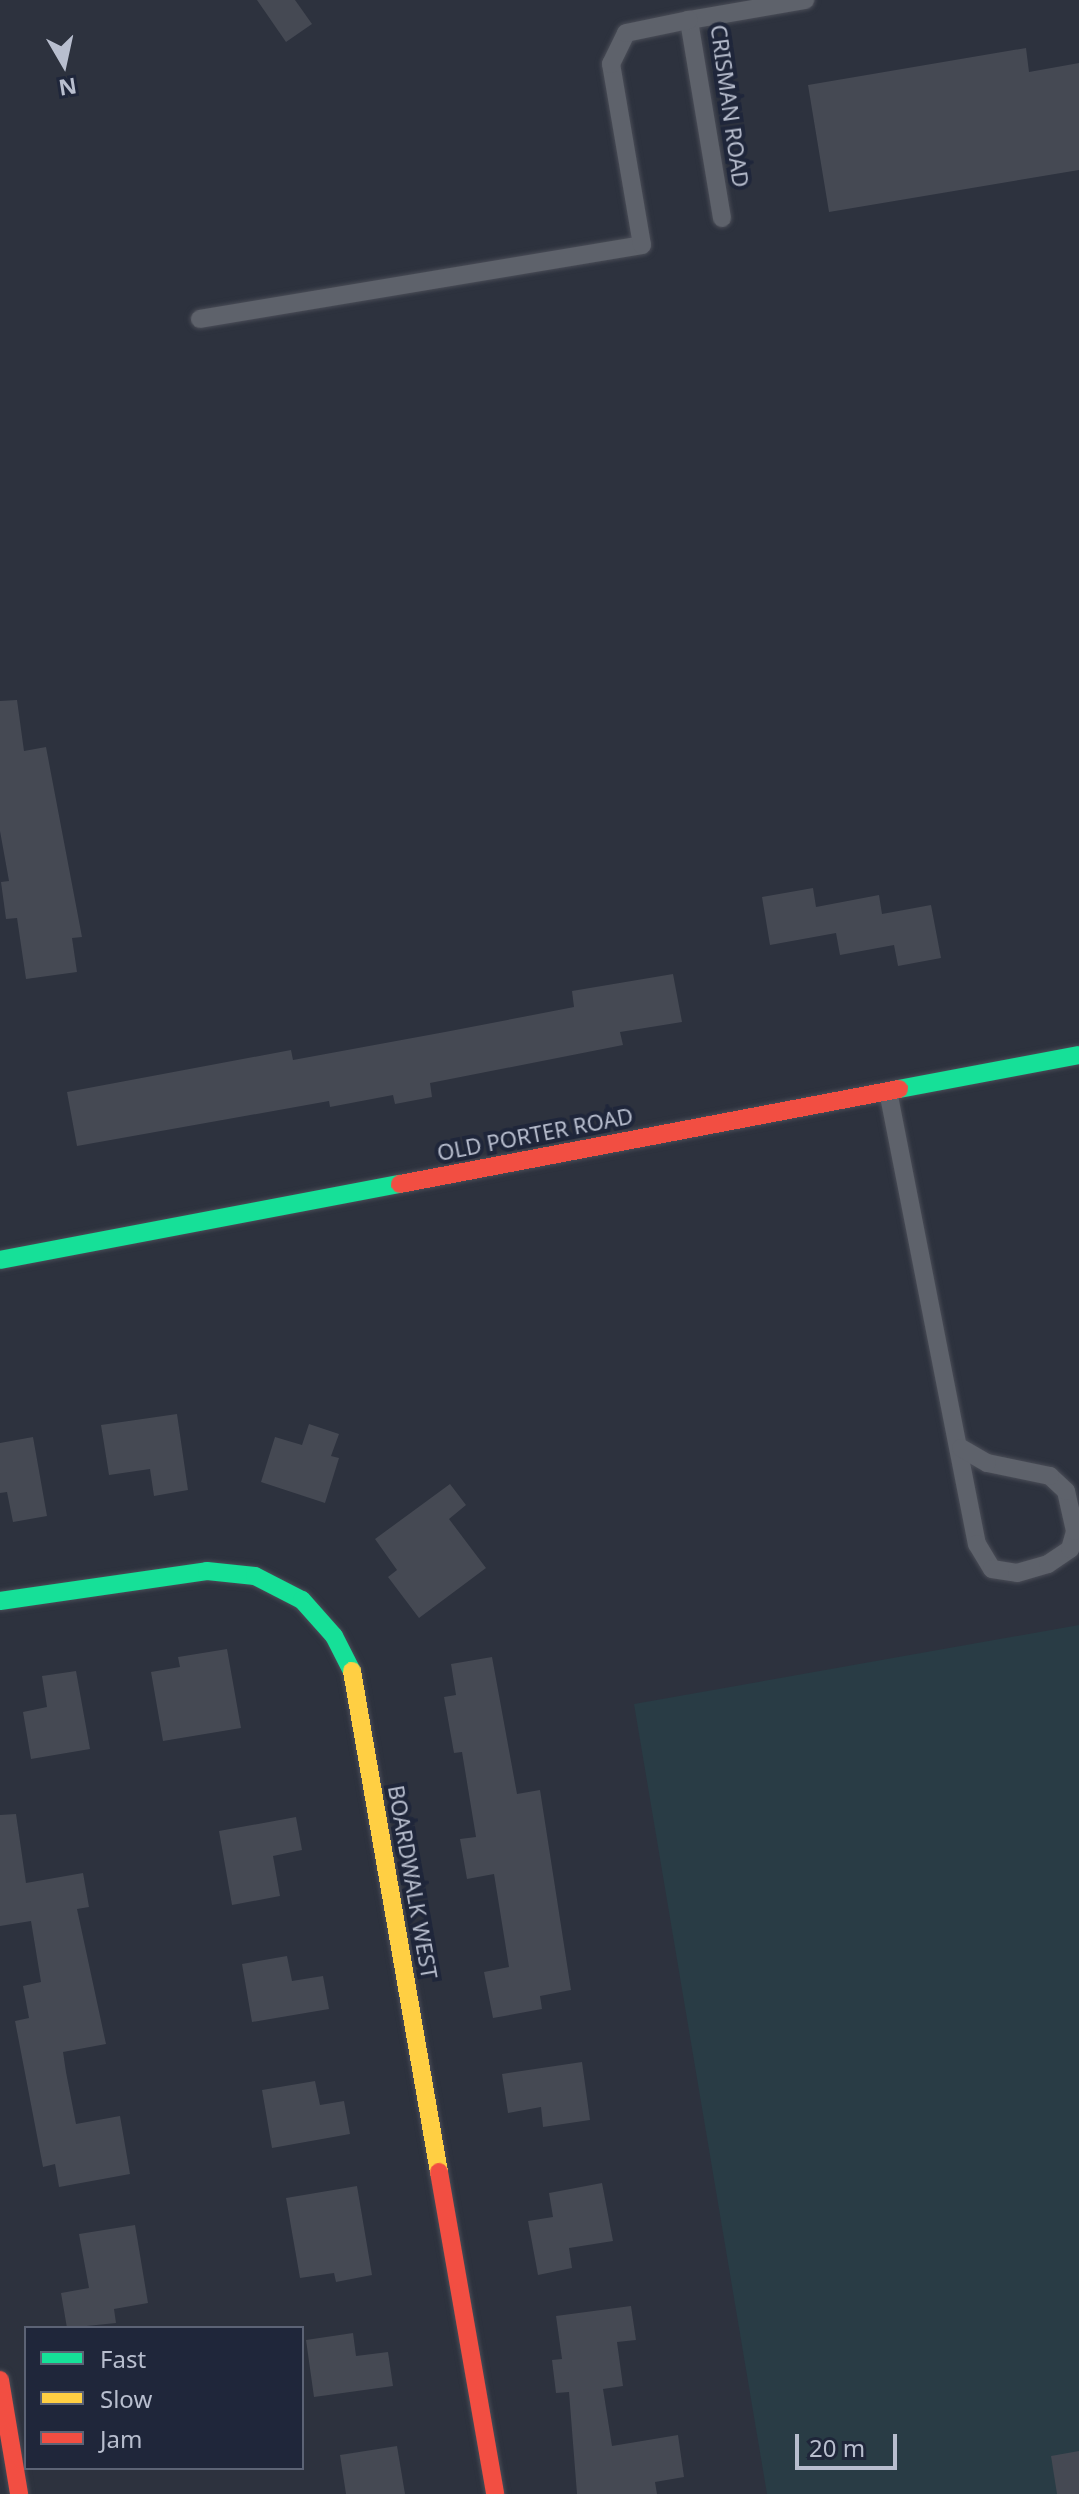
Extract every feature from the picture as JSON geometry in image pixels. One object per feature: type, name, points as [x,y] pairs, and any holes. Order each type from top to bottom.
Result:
[{"type":"street","name":"OLD PORTER ROAD","points":[[0,1260],[1079,1055]]},
{"type":"street","name":"BOARDWALK WEST","points":[[0,1601],[219,1573],[255,1576],[302,1600],[334,1636],[352,1671],[495,2494]]},
{"type":"street","points":[[0,2380],[19,2494]]},
{"type":"lane","name":"CRISMAN ROAD","points":[[722,218],[689,20],[805,0]]},
{"type":"lane","points":[[200,319],[642,245],[611,64],[626,33],[689,20]]},
{"type":"lane","points":[[888,1091],[961,1448],[977,1544],[992,1569],[1017,1573],[1048,1564],[1070,1549],[1075,1531],[1066,1491],[1050,1476],[987,1463],[961,1448]]},
{"type":"shaded area","points":[[1079,1625],[1079,2494],[767,2494],[634,1704]]},
{"type":"building","points":[[257,0],[295,0],[312,24],[286,42]]},
{"type":"building","points":[[1026,48],[1029,72],[1079,63],[1079,170],[829,212],[808,85]]},
{"type":"building","points":[[17,700],[24,751],[46,747],[82,937],[72,938],[77,972],[26,979],[17,918],[6,919],[1,882],[9,881],[0,831],[0,701]]},
{"type":"building","points":[[813,888],[816,907],[879,895],[882,914],[931,905],[941,958],[898,966],[894,945],[840,955],[836,933],[770,945],[762,897]]},
{"type":"building","points":[[673,974],[682,1022],[620,1032],[623,1045],[430,1083],[432,1097],[395,1104],[393,1095],[330,1107],[329,1101],[77,1146],[67,1092],[291,1050],[293,1060],[574,1007],[572,991]]},
{"type":"building","points":[[177,1414],[188,1490],[154,1496],[150,1469],[109,1475],[101,1425]]},
{"type":"building","points":[[309,1424],[339,1434],[331,1456],[339,1458],[325,1503],[261,1482],[275,1437],[302,1445]]},
{"type":"building","points":[[33,1437],[47,1516],[13,1522],[7,1492],[0,1493],[0,1443]]},
{"type":"building","points":[[450,1484],[466,1505],[449,1519],[486,1568],[419,1618],[388,1577],[397,1570],[375,1539]]},
{"type":"building","points":[[227,1649],[241,1728],[163,1741],[151,1672],[180,1667],[178,1657]]},
{"type":"building","points":[[492,1657],[517,1794],[540,1790],[571,1990],[540,1996],[542,2009],[493,2018],[484,1972],[509,1967],[494,1874],[467,1879],[460,1839],[476,1837],[462,1752],[454,1753],[444,1697],[456,1695],[451,1664]]},
{"type":"building","points":[[76,1671],[90,1749],[31,1759],[23,1712],[47,1707],[42,1676]]},
{"type":"building","points":[[16,1814],[26,1883],[83,1873],[89,1907],[77,1909],[106,2044],[63,2052],[66,2072],[76,2124],[120,2116],[130,2174],[59,2187],[55,2164],[43,2167],[15,2021],[29,2018],[23,1986],[41,1982],[31,1921],[0,1926],[0,1815]]},
{"type":"building","points":[[296,1817],[302,1850],[273,1856],[280,1896],[232,1905],[219,1831]]},
{"type":"building","points":[[287,1956],[292,1981],[323,1976],[329,2009],[252,2022],[242,1964]]},
{"type":"building","points":[[582,2062],[590,2120],[543,2127],[541,2107],[508,2113],[502,2074]]},
{"type":"building","points":[[315,2081],[320,2105],[344,2101],[350,2134],[272,2148],[262,2090]]},
{"type":"building","points":[[602,2183],[613,2241],[569,2248],[572,2268],[538,2275],[528,2221],[553,2217],[549,2193]]},
{"type":"building","points":[[357,2186],[372,2275],[336,2282],[334,2273],[300,2278],[286,2198]]},
{"type":"building","points":[[135,2225],[148,2303],[114,2309],[116,2323],[67,2326],[61,2293],[89,2288],[79,2234]]},
{"type":"building","points":[[631,2306],[636,2340],[617,2342],[623,2386],[603,2389],[612,2446],[678,2435],[684,2477],[655,2482],[657,2494],[577,2494],[569,2392],[556,2393],[552,2360],[562,2359],[556,2316]]},
{"type":"building","points":[[353,2333],[356,2356],[388,2352],[393,2386],[314,2397],[306,2340]]},
{"type":"building","points":[[397,2446],[405,2494],[346,2494],[340,2455]]},
{"type":"building","points":[[1079,2451],[1079,2494],[1057,2494],[1051,2456]]},
{"type":"traffic: fast","points":[[899,1089],[1079,1055]]},
{"type":"traffic: fast","points":[[0,1260],[400,1184]]},
{"type":"traffic: fast","points":[[0,1601],[207,1571],[255,1576],[302,1600],[334,1636],[352,1671]]},
{"type":"traffic: slow","points":[[352,1671],[439,2172]]},
{"type":"traffic: jam","points":[[400,1184],[899,1089]]},
{"type":"traffic: jam","points":[[439,2172],[495,2494]]},
{"type":"traffic: jam","points":[[0,2380],[19,2494]]}]
